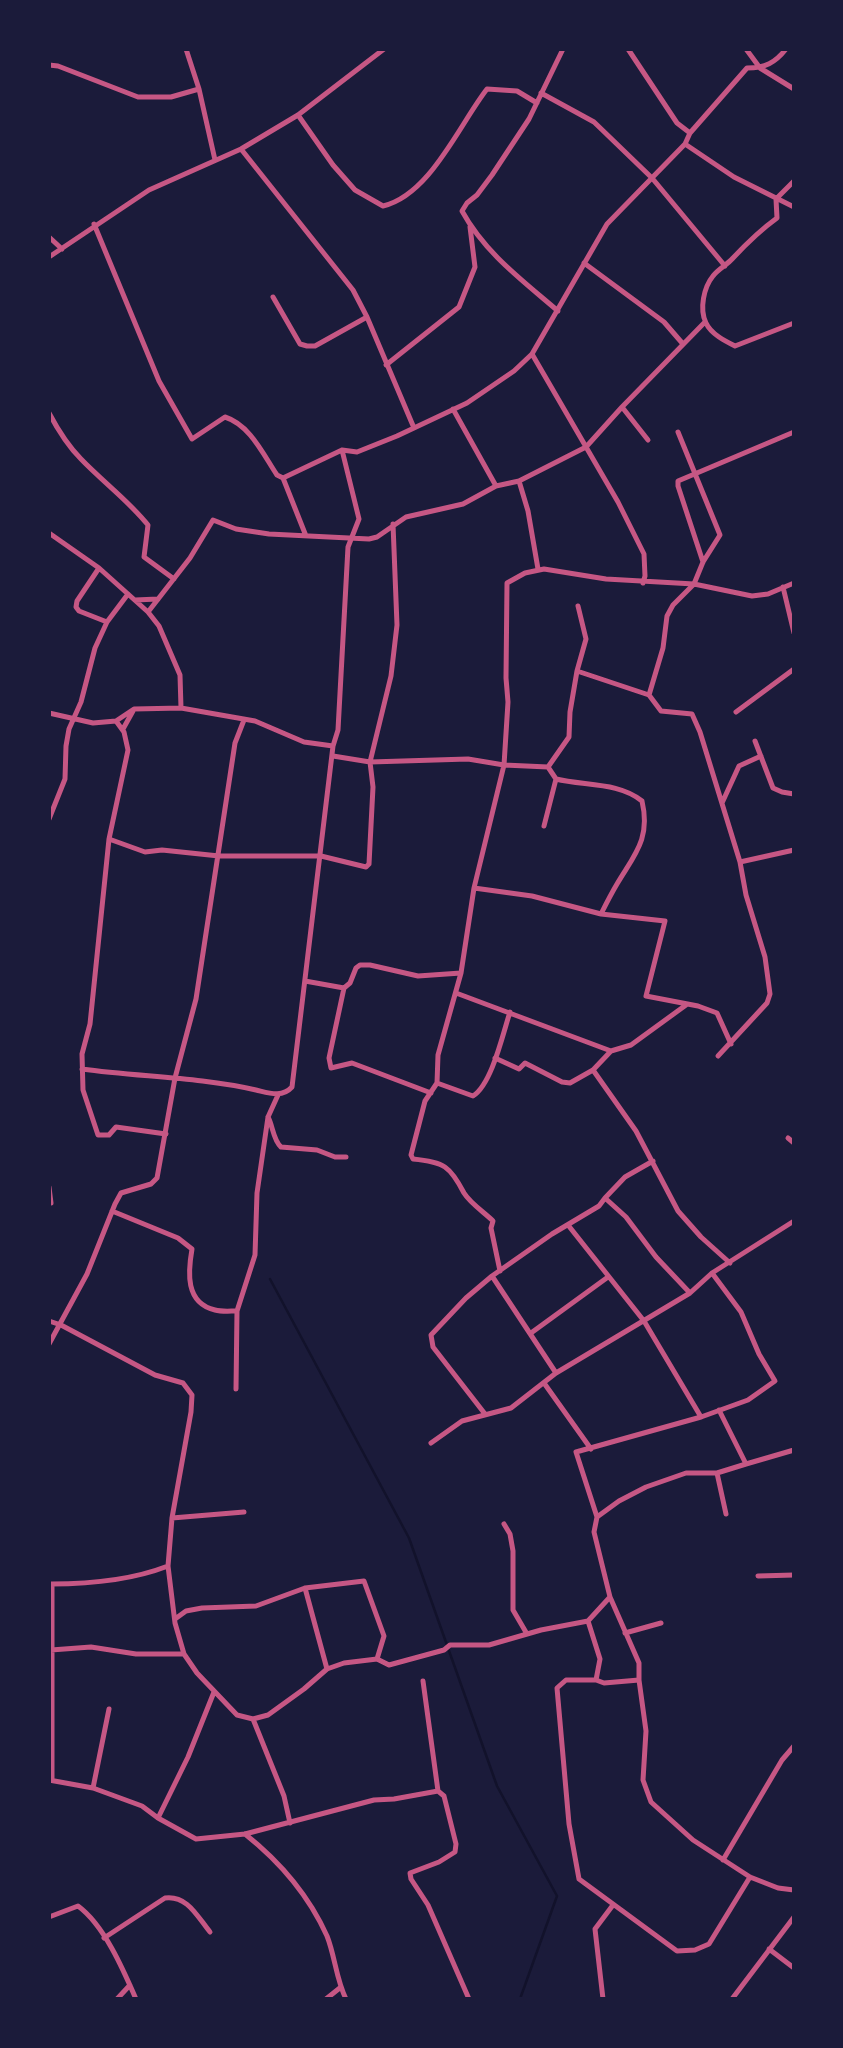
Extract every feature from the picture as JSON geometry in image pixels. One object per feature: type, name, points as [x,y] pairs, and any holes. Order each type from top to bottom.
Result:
[{"type":"street","points":[[186,49],[199,89],[215,160]]},
{"type":"street","points":[[49,257],[149,190],[241,149],[298,115],[384,49]]},
{"type":"street","points":[[558,311],[495,257],[462,211],[492,175],[529,119],[563,49]]},
{"type":"street","points":[[628,49],[677,123],[690,132]]},
{"type":"street","points":[[746,49],[760,68],[794,89]]},
{"type":"street","points":[[283,478],[342,450],[356,452],[414,428],[453,409],[514,371],[532,354],[607,223],[685,144],[690,132],[747,68],[772,64],[786,49]]},
{"type":"street","points":[[49,65],[58,66],[138,97],[171,97],[199,89]]},
{"type":"street","points":[[298,115],[333,165],[355,190],[383,206],[404,196],[429,174],[487,89],[517,92],[537,103]]},
{"type":"street","points":[[541,93],[594,122],[652,178],[725,266]]},
{"type":"street","points":[[685,144],[734,177],[794,207]]},
{"type":"street","points":[[241,149],[353,290],[414,428]]},
{"type":"street","points":[[776,199],[794,181]]},
{"type":"street","points":[[148,612],[190,558],[213,520],[236,529],[369,539],[377,537],[406,517],[463,504],[496,486],[519,481],[586,447],[705,322],[705,290],[714,275],[755,233],[778,218],[776,199]]},
{"type":"street","points":[[386,365],[459,307],[475,267],[469,224]]},
{"type":"street","points":[[94,225],[159,382],[192,439],[225,417],[236,420],[245,428],[277,475],[283,478],[306,536]]},
{"type":"street","points":[[49,237],[62,249]]},
{"type":"street","points":[[584,263],[664,321],[683,344]]},
{"type":"street","points":[[273,297],[300,344],[307,346],[315,345],[367,317]]},
{"type":"street","points":[[705,322],[723,340],[735,346],[794,323]]},
{"type":"street","points":[[532,354],[644,554],[643,583]]},
{"type":"street","points":[[622,407],[648,440]]},
{"type":"street","points":[[453,409],[496,486]]},
{"type":"street","points":[[49,413],[61,436],[80,459],[143,519],[148,526],[144,557],[174,579]]},
{"type":"street","points":[[649,695],[663,648],[667,616],[673,605],[694,584],[703,562],[720,535],[678,432]]},
{"type":"street","points":[[703,562],[678,481],[794,432]]},
{"type":"street","points":[[82,1069],[175,1078],[278,1095],[292,1087],[333,746],[337,741],[348,547],[359,519],[342,450]]},
{"type":"street","points":[[346,467],[356,452]]},
{"type":"street","points":[[519,481],[528,511],[538,569]]},
{"type":"street","points":[[109,839],[145,852],[162,850],[219,856],[321,856],[366,867],[369,864],[373,787],[370,762],[391,676],[395,638],[393,524]]},
{"type":"street","points":[[49,533],[99,568],[148,612],[159,626],[180,675],[181,708]]},
{"type":"street","points":[[336,538],[348,547]]},
{"type":"street","points":[[99,568],[77,601],[76,607],[79,611],[107,622]]},
{"type":"street","points":[[500,1271],[491,1228],[493,1221],[464,1194],[463,1186],[442,1164],[412,1157],[411,1150],[422,1109],[437,1083],[438,1055],[461,973],[474,888],[504,765],[508,702],[507,583],[538,569],[643,583],[694,584],[752,596],[768,594],[794,583]]},
{"type":"street","points":[[783,587],[794,633]]},
{"type":"street","points":[[49,819],[65,779],[69,729],[75,720],[95,648],[107,622],[128,594]]},
{"type":"street","points":[[135,600],[158,598]]},
{"type":"street","points":[[548,767],[569,737],[577,671],[586,639],[578,606]]},
{"type":"street","points":[[736,712],[794,669]]},
{"type":"street","points":[[577,671],[649,695],[661,711],[692,714],[705,744],[765,957],[770,993],[767,1003],[718,1056]]},
{"type":"street","points":[[49,713],[93,723],[116,721],[134,709],[181,708],[255,721],[304,742],[333,746]]},
{"type":"street","points":[[122,729],[134,709]]},
{"type":"street","points":[[49,1344],[87,1275],[121,1194],[151,1184],[157,1178],[175,1078],[196,999],[235,743],[244,720]]},
{"type":"street","points":[[116,721],[122,729],[128,750],[109,839],[90,1024],[82,1054],[83,1090],[98,1135],[109,1135],[116,1127],[166,1134]]},
{"type":"street","points":[[755,741],[773,788],[794,793]]},
{"type":"street","points":[[333,756],[370,762],[468,759],[504,765],[548,767]]},
{"type":"street","points":[[722,803],[739,766],[761,756]]},
{"type":"street","points":[[548,767],[556,779],[617,788],[642,801],[642,843],[601,915]]},
{"type":"street","points":[[544,826],[556,779]]},
{"type":"street","points":[[740,862],[793,850],[794,860]]},
{"type":"street","points":[[474,888],[532,896],[601,915],[665,920],[646,996],[698,1006],[717,1013],[731,1044]]},
{"type":"street","points":[[431,1093],[352,1063],[331,1068],[329,1058],[344,988],[360,965],[418,976],[461,973]]},
{"type":"street","points":[[305,981],[344,988]]},
{"type":"street","points":[[456,993],[611,1051]]},
{"type":"street","points":[[495,1058],[519,1069],[525,1063],[562,1082],[570,1083],[593,1070],[611,1051],[631,1045],[685,1005]]},
{"type":"street","points":[[437,1083],[473,1096],[479,1093],[495,1058],[510,1012]]},
{"type":"street","points":[[593,1070],[615,1098],[653,1161],[678,1211],[701,1237],[730,1263]]},
{"type":"street","points":[[236,1390],[237,1311],[255,1255],[257,1192],[268,1116],[278,1095]]},
{"type":"street","points":[[268,1116],[274,1127],[276,1142],[281,1147],[317,1150],[335,1157],[346,1157]]},
{"type":"street","points":[[485,1414],[433,1347],[431,1335],[466,1298],[492,1276],[599,1206],[625,1177],[653,1161]]},
{"type":"street","points":[[49,1187],[51,1203]]},
{"type":"street","points":[[605,1198],[625,1217],[656,1257],[690,1293]]},
{"type":"street","points":[[112,1211],[177,1238],[192,1249],[188,1272],[191,1290],[211,1309],[237,1311]]},
{"type":"street","points":[[431,1443],[462,1421],[511,1408],[556,1373],[690,1293],[712,1273],[794,1221]]},
{"type":"street","points":[[568,1225],[644,1321],[701,1417]]},
{"type":"street","points":[[712,1273],[741,1312],[775,1381],[748,1400],[701,1417],[576,1452],[597,1517],[594,1532],[610,1597],[639,1663],[646,1731],[643,1780],[651,1802],[693,1840],[750,1877],[778,1888],[794,1890]]},
{"type":"street","points":[[492,1276],[556,1373]]},
{"type":"street","points":[[531,1333],[608,1277]]},
{"type":"street","points":[[49,1321],[155,1375],[183,1383],[189,1388],[192,1395],[191,1412],[172,1518],[168,1566],[174,1619],[184,1654],[197,1673],[237,1715],[253,1719],[268,1714],[327,1669],[344,1662],[377,1659],[389,1665],[444,1650],[450,1645],[489,1645],[588,1621],[610,1597]]},
{"type":"street","points":[[544,1383],[591,1448]]},
{"type":"street","points":[[719,1410],[746,1464]]},
{"type":"street","points":[[597,1517],[619,1501],[646,1487],[686,1473],[717,1473],[794,1451]]},
{"type":"street","points":[[717,1473],[726,1514]]},
{"type":"street","points":[[172,1518],[244,1512]]},
{"type":"street","points":[[504,1524],[510,1534],[513,1551],[513,1610],[527,1634]]},
{"type":"street","points":[[168,1566],[152,1572],[91,1583],[51,1584],[53,1667],[50,1779],[93,1788],[142,1806],[197,1839],[245,1834],[374,1800],[438,1791]]},
{"type":"street","points":[[758,1576],[794,1575]]},
{"type":"street","points":[[174,1619],[186,1611],[229,1605],[256,1606],[305,1588],[365,1581],[384,1636],[377,1659]]},
{"type":"street","points":[[305,1588],[327,1669]]},
{"type":"street","points":[[588,1621],[600,1659],[596,1679]]},
{"type":"street","points":[[625,1633],[661,1623]]},
{"type":"street","points":[[51,1650],[91,1647],[136,1654],[184,1654]]},
{"type":"street","points":[[639,1680],[604,1683],[596,1679],[566,1681],[556,1688],[569,1824],[579,1880],[677,1951],[695,1950],[709,1944],[750,1877]]},
{"type":"street","points":[[424,1681],[438,1791],[444,1796],[456,1844],[455,1852],[439,1862],[410,1873],[411,1880],[428,1905],[470,1999]]},
{"type":"street","points":[[158,1818],[188,1758],[214,1692]]},
{"type":"street","points":[[93,1788],[109,1709]]},
{"type":"street","points":[[253,1719],[284,1796],[290,1823]]},
{"type":"street","points":[[723,1860],[782,1760],[794,1746]]},
{"type":"street","points":[[245,1834],[267,1852],[306,1899],[327,1938],[346,1999]]},
{"type":"street","points":[[104,1938],[165,1898],[175,1897],[182,1899],[210,1932]]},
{"type":"street","points":[[603,1999],[595,1929],[613,1905]]},
{"type":"street","points":[[49,1917],[78,1906],[90,1915],[120,1963],[136,1999]]},
{"type":"street","points":[[732,1999],[794,1917]]},
{"type":"street","points":[[769,1949],[794,1968]]},
{"type":"street","points":[[117,1999],[130,1984]]},
{"type":"street","points":[[326,1999],[341,1987]]},
{"type":"waterway","points":[[270,1279],[409,1538],[497,1786],[557,1896],[520,1999]]}]
